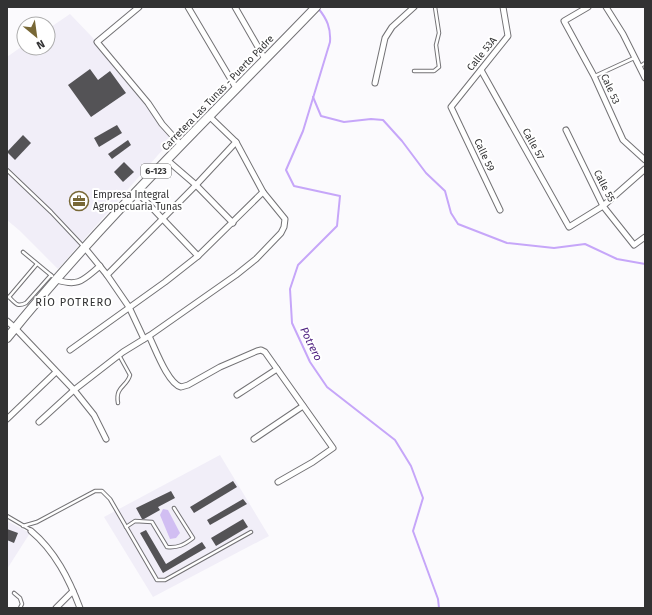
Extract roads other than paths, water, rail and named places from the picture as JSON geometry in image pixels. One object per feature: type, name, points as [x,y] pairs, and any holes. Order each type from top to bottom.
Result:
[{"type":"main road","name":"Carretera Las Tunas - Puerto Padre","points":[[7,338],[54,278],[85,248],[136,191],[315,8]]},
{"type":"street","points":[[138,7],[97,42],[148,103],[162,124],[181,145]]},
{"type":"street","points":[[188,7],[236,88]]},
{"type":"street","points":[[235,7],[265,59]]},
{"type":"street","points":[[374,83],[385,38],[388,32],[414,7]]},
{"type":"street","name":"Calle 53A","points":[[452,107],[508,36],[503,7]]},
{"type":"street","name":"Cale 53","points":[[588,7],[564,21],[594,76],[623,140],[645,160]]},
{"type":"street","points":[[606,7],[623,34],[645,78]]},
{"type":"street","name":"Calle 57","points":[[481,70],[569,227],[602,206]]},
{"type":"street","name":"Calle 59","points":[[452,107],[500,210]]},
{"type":"street","points":[[38,422],[74,390],[119,355],[147,338],[236,275],[256,259],[276,239],[284,227],[285,219],[263,192],[236,142],[209,116]]},
{"type":"street","name":"Calle 55","points":[[566,130],[602,206],[634,246],[645,237]]},
{"type":"street","points":[[107,275],[196,185],[236,142]]},
{"type":"street","points":[[167,160],[196,185],[233,223]]},
{"type":"street","points":[[602,206],[645,169]]},
{"type":"street","points":[[136,191],[198,256]]},
{"type":"street","points":[[70,350],[198,256],[263,192]]},
{"type":"street","points":[[85,248],[107,275],[129,308],[165,370],[178,386],[181,387],[188,385],[220,367],[261,350],[265,352],[333,448],[313,462],[278,482]]},
{"type":"street","points":[[54,278],[68,284],[75,283],[82,280],[100,266]]},
{"type":"street","points":[[7,321],[74,390],[94,415],[106,439]]},
{"type":"street","points":[[237,395],[277,369]]},
{"type":"street","points":[[7,419],[56,372]]},
{"type":"street","points":[[254,439],[303,406]]},
{"type":"street","points":[[32,531],[42,539],[52,552],[64,572],[80,608]]},
{"type":"street","points":[[56,608],[73,591]]},
{"type":"lane","points":[[414,71],[434,71],[439,67],[436,45],[439,33],[436,7]]},
{"type":"lane","points":[[594,76],[634,58]]},
{"type":"lane","points":[[639,67],[645,63]]},
{"type":"lane","points":[[7,170],[51,212],[85,248]]},
{"type":"lane","points":[[23,252],[38,264],[54,278],[26,303],[17,305],[8,297],[38,264]]},
{"type":"lane","points":[[118,403],[117,393],[128,380],[130,374],[119,355]]},
{"type":"lane","points":[[23,526],[37,522],[95,491],[102,491],[110,499],[157,580],[164,580],[251,532]]},
{"type":"lane","points":[[126,527],[135,521],[152,522],[167,547],[175,548],[183,546],[193,538],[174,508]]},
{"type":"lane","points":[[7,516],[32,531]]},
{"type":"lane","points":[[14,593],[22,600],[20,608]]},
{"type":"waterway","name":"Potrero","points":[[318,8],[328,24],[330,42],[303,131],[286,170],[294,186],[340,196],[337,226],[298,265],[290,289],[292,323],[310,362],[327,387],[395,440],[411,466],[423,498],[413,531],[438,599],[439,608]]},
{"type":"waterway","points":[[313,97],[321,116],[344,122],[371,119],[383,120],[402,141],[426,173],[445,191],[451,213],[458,224],[507,243],[554,248],[585,244],[617,259],[645,264]]},
{"type":"place","name":"Empresa Integral Agropecuaria Tunas","points":[[79,201]]},
{"type":"district","name":"RÍO POTRERO","points":[[74,302]]}]
